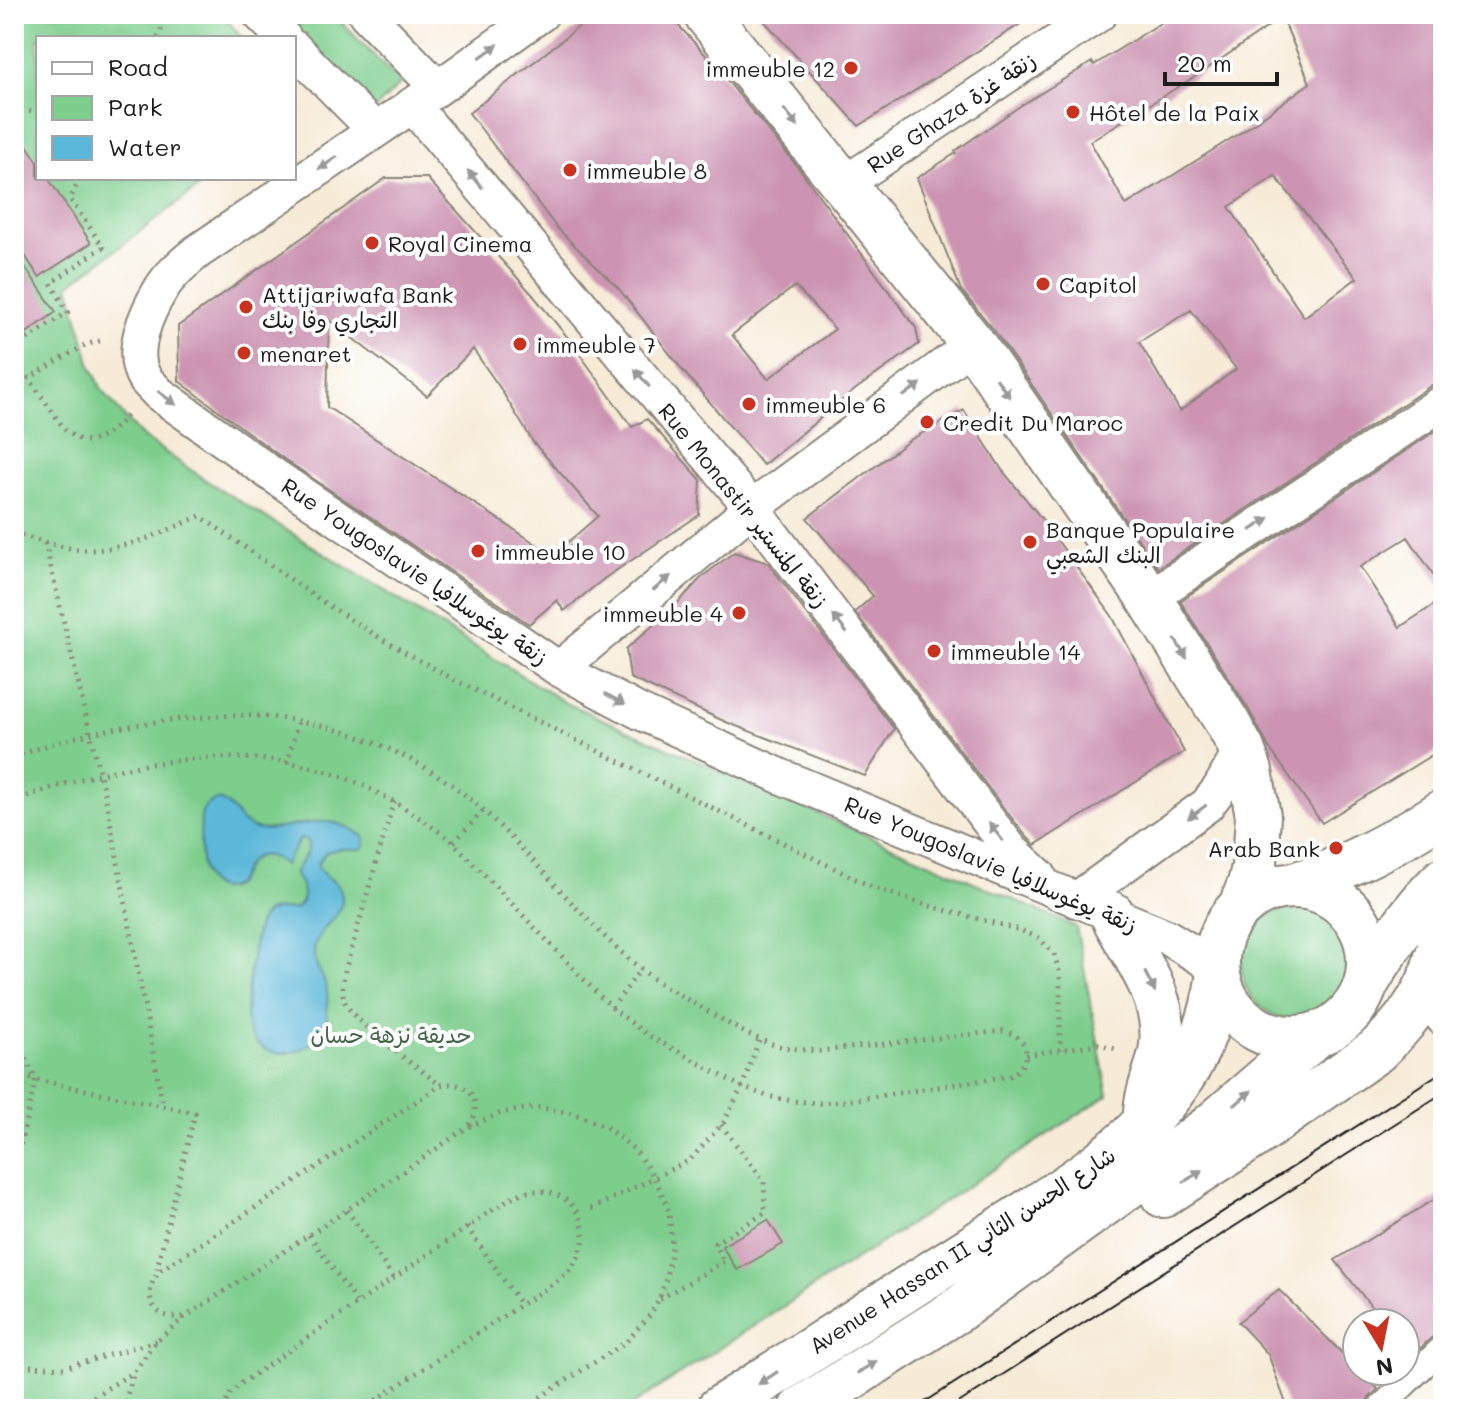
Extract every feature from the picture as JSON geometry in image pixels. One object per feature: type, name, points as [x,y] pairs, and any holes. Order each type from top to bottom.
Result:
[{"type":"main road","points":[[706,14],[973,344],[1149,598],[1227,722],[1242,749],[1255,793],[1258,827],[1255,862],[1241,906]]},
{"type":"main road","points":[[1443,812],[1374,853],[1319,877],[1264,892],[1241,906],[1232,916],[1220,940],[1217,974],[1224,997],[1247,1024],[1263,1032],[1279,1038],[1315,1036],[1342,1021],[1353,1010],[1400,930],[1443,880]]},
{"type":"main road","points":[[1291,886],[1317,890],[1333,897],[1358,921],[1369,951],[1367,982]]},
{"type":"main road","points":[[1094,907],[1130,947],[1150,980],[1160,1011],[1162,1045],[1149,1091],[1146,1123]]},
{"type":"main road","points":[[956,1311],[1024,1284],[1254,1136],[1376,1051],[1403,1024],[1434,1005],[1443,940]]},
{"type":"main road","name":"Avenue Hassan II شارع الحسن الثاني","points":[[719,1409],[1090,1170],[1119,1148],[1146,1123],[1197,1053],[1214,1005],[1217,974]]},
{"type":"main road","name":"Avenue Hassan II شارع الحسن الثاني","points":[[801,1409],[956,1311],[1210,1127],[1315,1036]]},
{"type":"street","points":[[260,14],[282,36]]},
{"type":"street","name":"Rue Monastir زنقة المنستير","points":[[366,14],[425,96],[752,508],[1012,851],[1042,878],[1094,907]]},
{"type":"street","name":"Rue Yougoslavie زنقة يوغوسلافيا","points":[[541,14],[178,268],[162,287],[143,331],[140,364],[145,379],[158,393],[273,475],[559,669],[640,712],[782,777],[1167,937],[1217,974]]},
{"type":"street","name":"Rue Ghaza زنقة غزة","points":[[844,184],[1099,14]]},
{"type":"street","points":[[296,50],[375,130]]},
{"type":"street","points":[[559,669],[752,508],[973,344]]},
{"type":"street","points":[[1149,598],[1443,402]]},
{"type":"street","points":[[1094,907],[1207,805],[1242,749]]},
{"type":"street","points":[[1379,1409],[1443,1347]]},
{"type":"path","points":[[159,36],[167,14]]},
{"type":"path","points":[[14,106],[36,113]]},
{"type":"path","points":[[14,348],[68,312],[51,283],[103,247],[70,199],[79,180]]},
{"type":"path","points":[[14,387],[85,345],[143,331]]},
{"type":"path","points":[[14,357],[65,430],[74,438],[86,441],[108,435],[131,410]]},
{"type":"path","points":[[14,533],[85,550],[111,548],[137,543],[200,516],[320,600],[451,678],[872,887],[1039,938],[1054,954],[1060,974],[1060,1050]]},
{"type":"path","points":[[45,542],[112,826],[163,1106]]},
{"type":"path","points":[[14,757],[69,738],[132,724],[214,716],[256,716],[338,730],[415,762],[451,784],[483,811],[609,941],[641,969],[678,995],[759,1040],[799,1050],[820,1051],[1003,1031],[1020,1038],[1026,1055],[1018,1071],[1010,1076],[845,1101],[793,1101],[742,1087],[646,1034],[612,1008],[453,842],[424,820],[394,801],[324,771],[238,756],[206,758],[99,775],[45,789],[14,801]]},
{"type":"path","points":[[287,763],[298,721]]},
{"type":"path","points":[[394,801],[345,971],[342,993],[345,1003],[358,1020],[441,1085]]},
{"type":"path","points":[[453,842],[483,811]]},
{"type":"path","points":[[612,1008],[641,969]]},
{"type":"path","points":[[14,1038],[36,1079],[14,1172]]},
{"type":"path","points":[[591,1209],[690,1160],[721,1125],[742,1087],[759,1040]]},
{"type":"path","points":[[1026,1055],[1098,1044],[1116,1049]]},
{"type":"path","points":[[14,1075],[195,1113],[155,1277]]},
{"type":"path","points":[[185,1317],[166,1317],[153,1304],[150,1285],[161,1270],[441,1085],[456,1084],[466,1088],[473,1097],[476,1107],[468,1127]]},
{"type":"path","points":[[123,1409],[134,1372],[156,1341],[185,1317],[468,1127],[501,1113],[535,1107],[573,1113],[606,1127],[634,1149],[655,1178],[669,1211],[672,1247],[659,1299],[650,1315],[626,1342],[522,1409]]},
{"type":"path","points":[[659,1299],[727,1260],[715,1243],[765,1213],[764,1181],[721,1125]]},
{"type":"path","points":[[223,1409],[230,1394],[242,1383],[510,1198],[523,1191],[539,1190],[554,1193],[567,1201],[577,1212],[583,1227],[584,1242],[572,1269],[362,1409]]},
{"type":"path","points":[[347,1210],[394,1279]]},
{"type":"path","points":[[467,1227],[521,1305]]},
{"type":"path","points":[[309,1235],[357,1303]]},
{"type":"path","points":[[14,1365],[64,1368],[156,1341]]},
{"type":"path","points":[[73,1409],[134,1372]]},
{"type":"green space","name":"حديقة نزهة حسان","points":[[14,14],[222,14],[240,36],[36,36],[36,180],[208,180],[69,285],[91,366],[101,388],[125,418],[143,437],[207,481],[566,703],[1076,927],[1108,1095],[626,1409],[14,1409]]},
{"type":"green space","points":[[279,14],[333,14],[401,83],[374,110]]},
{"type":"green space","points":[[1297,908],[1318,912],[1336,925],[1349,943],[1353,964],[1349,985],[1336,1003],[1318,1016],[1297,1020],[1276,1016],[1258,1003],[1245,985],[1241,964],[1245,943],[1258,925],[1276,912]]},
{"type":"water","points":[[218,800],[224,802],[244,823],[256,829],[333,822],[364,837],[362,849],[326,852],[317,865],[335,882],[342,897],[339,910],[320,935],[314,950],[327,993],[326,1021],[321,1033],[301,1050],[288,1053],[264,1049],[254,1041],[248,1029],[246,1008],[256,931],[267,913],[296,909],[300,905],[303,892],[294,874],[308,850],[308,841],[300,839],[284,865],[270,857],[255,857],[234,885],[221,889],[212,886],[206,879],[201,859],[201,816],[206,805]]},
{"type":"building","points":[[595,14],[668,14],[713,63],[801,171],[916,328],[919,344],[856,389],[763,465],[619,289],[557,228],[469,113]],"holes":[[[795,286],[835,329],[768,379],[732,335]]]},
{"type":"building","points":[[758,14],[1036,14],[859,126]]},
{"type":"building","points":[[1175,14],[1443,14],[1443,382],[1432,385],[1158,568],[994,330],[961,290],[917,178],[1020,106],[1092,62],[1094,65]],"holes":[[[1282,17],[1310,83],[1243,131],[1126,205],[1090,141],[1204,71]],[[1275,176],[1357,278],[1304,317],[1229,207]],[[1191,310],[1236,369],[1180,411],[1139,342]]]},
{"type":"building","points":[[14,126],[36,159],[36,180],[49,180],[91,243],[39,277],[14,239]]},
{"type":"building","points":[[386,178],[427,178],[532,294],[569,339],[632,427],[647,419],[701,480],[699,515],[605,578],[564,611],[557,600],[529,624],[284,459],[179,381],[178,326]],"holes":[[[329,320],[427,396],[473,349],[533,442],[598,516],[553,555],[327,407]]]},
{"type":"building","points":[[14,251],[56,312],[14,342]]},
{"type":"building","points":[[964,410],[1002,470],[1042,519],[1112,616],[1184,752],[1035,845],[855,612],[873,596],[807,518],[910,440]]},
{"type":"building","points":[[1443,426],[1443,589],[1408,537],[1360,567],[1400,627],[1443,599],[1443,748],[1322,823],[1268,746],[1249,710],[1180,601]]},
{"type":"building","points":[[734,552],[768,563],[894,729],[865,776],[726,722],[630,678],[626,649],[673,608],[702,577]]},
{"type":"building","points":[[1443,1194],[1443,1332],[1433,1336],[1421,1347],[1421,1307],[1372,1307],[1335,1260]]},
{"type":"building","points":[[768,1220],[783,1244],[737,1270],[722,1246]]},
{"type":"building","points":[[1279,1290],[1341,1352],[1341,1387],[1378,1389],[1368,1399],[1364,1409],[1288,1409],[1268,1354],[1238,1322]]},
{"type":"tram line","points":[[914,1409],[1443,1071]]},
{"type":"tram line","points":[[949,1409],[1443,1093]]},
{"type":"place","name":"immeuble 12","points":[[851,68]]},
{"type":"place","name":"Hôtel de la Paix","points":[[1073,112]]},
{"type":"place","name":"immeuble 8","points":[[570,170]]},
{"type":"place","name":"Royal Cinema","points":[[372,243]]},
{"type":"place","name":"Capitol","points":[[1043,284]]},
{"type":"place","name":"Attijariwafa Bank التجاري وفا بنك","points":[[246,307]]},
{"type":"place","name":"immeuble 7","points":[[520,344]]},
{"type":"place","name":"menaret","points":[[244,353]]},
{"type":"place","name":"immeuble 6","points":[[749,404]]},
{"type":"place","name":"Credit Du Maroc","points":[[927,422]]},
{"type":"place","name":"Banque Populaire البنك الشعبي","points":[[1030,542]]},
{"type":"place","name":"immeuble 10","points":[[478,551]]},
{"type":"place","name":"immeuble 4","points":[[739,613]]},
{"type":"place","name":"immeuble 14","points":[[934,651]]},
{"type":"place","name":"Arab Bank","points":[[1336,848]]}]
